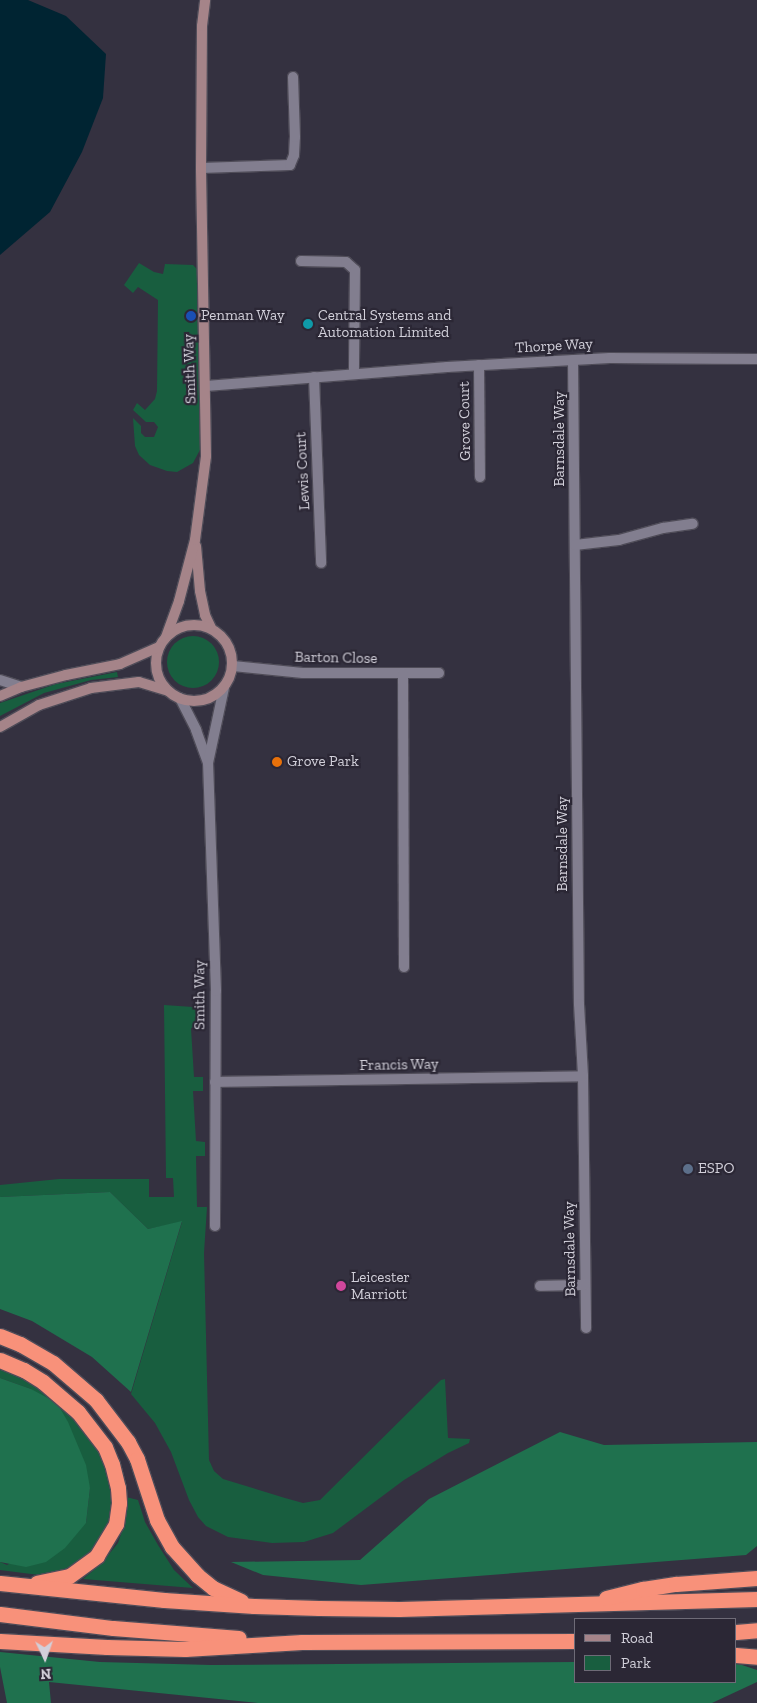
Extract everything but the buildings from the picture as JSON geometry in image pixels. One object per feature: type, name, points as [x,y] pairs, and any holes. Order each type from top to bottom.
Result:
[{"type":"highway","points":[[0,1336],[20,1344],[53,1362],[96,1400],[128,1442],[137,1459],[157,1520],[172,1547],[197,1575],[213,1588],[254,1606]]},
{"type":"highway","points":[[0,1360],[24,1370],[43,1382],[60,1395],[87,1423],[104,1447],[112,1464],[119,1503],[116,1524],[111,1537],[91,1563],[69,1576],[16,1586]]},
{"type":"highway","points":[[583,1604],[642,1589],[676,1584],[757,1578]]},
{"type":"highway","points":[[0,1583],[16,1586],[254,1606],[399,1609],[757,1599]]},
{"type":"highway","points":[[0,1614],[113,1628],[302,1642]]},
{"type":"highway","points":[[737,1632],[757,1630]]},
{"type":"highway","points":[[0,1641],[107,1648],[185,1649],[302,1642],[574,1641]]},
{"type":"highway","points":[[737,1654],[757,1657]]},
{"type":"street","name":"Smith Way","points":[[166,637],[179,601],[195,540],[206,456],[201,168],[204,2]]},
{"type":"street","points":[[201,168],[290,165],[294,155],[295,136],[293,77]]},
{"type":"street","points":[[301,261],[346,262],[355,270],[354,374]]},
{"type":"street","name":"Thorpe Way","points":[[206,386],[479,365],[610,358],[757,359]]},
{"type":"street","name":"Barnsdale Way","points":[[573,360],[579,1004],[583,1076],[586,1328]]},
{"type":"street","name":"Grove Court","points":[[479,365],[480,477]]},
{"type":"street","name":"Lewis Court","points":[[314,377],[321,563]]},
{"type":"street","points":[[576,545],[619,540],[663,528],[693,524]]},
{"type":"street","name":"Smith Way","points":[[195,540],[200,591],[205,615],[211,628]]},
{"type":"street","points":[[0,727],[40,704],[91,688],[139,682],[168,691],[180,698],[200,701],[213,696],[224,688],[233,666],[229,646],[222,636],[203,625],[187,625],[172,631],[166,637],[159,647],[156,659],[157,671],[161,682],[168,691]]},
{"type":"street","points":[[0,696],[21,687],[120,664],[159,647]]},
{"type":"street","name":"Barton Close","points":[[233,666],[303,673],[438,673]]},
{"type":"street","points":[[403,674],[404,967]]},
{"type":"street","points":[[0,680],[21,687]]},
{"type":"street","name":"Smith Way","points":[[215,1226],[216,991],[208,763],[224,688]]},
{"type":"street","name":"Smith Way","points":[[180,698],[196,730],[208,763]]},
{"type":"street","name":"Francis Way","points":[[215,1082],[583,1076]]},
{"type":"street","points":[[540,1286],[585,1285]]},
{"type":"green space","points":[[139,263],[154,272],[163,274],[165,264],[193,265],[200,272],[201,448],[193,463],[177,472],[167,471],[150,465],[139,455],[135,446],[133,418],[141,426],[141,433],[145,437],[154,437],[158,427],[154,422],[146,422],[133,410],[137,403],[145,410],[155,399],[157,391],[158,300],[138,287],[133,293],[124,285]]},
{"type":"green space","points":[[188,636],[198,636],[212,643],[219,657],[219,667],[212,681],[198,688],[188,688],[178,684],[171,677],[167,667],[167,657],[171,647],[178,640]]},
{"type":"green space","points":[[117,672],[118,677],[91,680],[44,693],[0,716],[0,703],[56,684]]},
{"type":"green space","points":[[164,1005],[193,1007],[202,1016],[202,1026],[191,1028],[194,1077],[203,1077],[203,1091],[193,1091],[196,1141],[205,1142],[205,1156],[196,1156],[197,1207],[207,1207],[204,1253],[209,1460],[214,1471],[223,1479],[303,1503],[320,1500],[441,1380],[445,1379],[448,1438],[470,1439],[469,1443],[448,1453],[404,1480],[333,1533],[304,1542],[272,1543],[228,1537],[206,1526],[198,1517],[189,1500],[171,1452],[155,1423],[131,1394],[182,1222],[148,1229],[110,1192],[0,1197],[0,1185],[59,1179],[149,1179],[149,1197],[174,1197],[173,1178],[166,1178]]},
{"type":"green space","points":[[110,1192],[148,1229],[182,1221],[131,1392],[92,1357],[32,1321],[0,1309],[0,1197]]},
{"type":"green space","points":[[0,1368],[34,1383],[66,1407],[100,1452],[114,1490],[110,1522],[94,1549],[72,1566],[56,1572],[39,1575],[0,1570],[0,1562],[7,1565],[86,1523],[90,1488],[31,1389],[0,1378]]},
{"type":"green space","points":[[0,1378],[31,1389],[57,1403],[68,1422],[86,1465],[90,1488],[86,1523],[65,1548],[46,1562],[26,1567],[0,1562]]},
{"type":"green space","points":[[560,1432],[604,1445],[757,1442],[757,1546],[746,1555],[361,1585],[263,1575],[231,1562],[360,1560],[429,1499]]},
{"type":"green space","points":[[126,1497],[138,1500],[145,1522],[158,1545],[174,1570],[193,1588],[83,1579],[101,1564],[118,1543],[126,1519]]},
{"type":"green space","points":[[0,1652],[100,1662],[211,1665],[574,1662],[574,1683],[737,1683],[737,1664],[757,1670],[757,1682],[712,1703],[258,1703],[49,1682],[51,1703],[7,1703],[0,1667]]},
{"type":"water","points":[[0,0],[28,0],[66,16],[106,54],[103,98],[82,152],[50,212],[0,255]]},
{"type":"place","name":"Penman Way","points":[[191,316]]},
{"type":"place","name":"Central Systems and Automation Limited","points":[[308,324]]},
{"type":"place","name":"Grove Park","points":[[277,762]]},
{"type":"place","name":"ESPO","points":[[688,1169]]},
{"type":"place","name":"Leicester Marriott","points":[[341,1286]]}]
